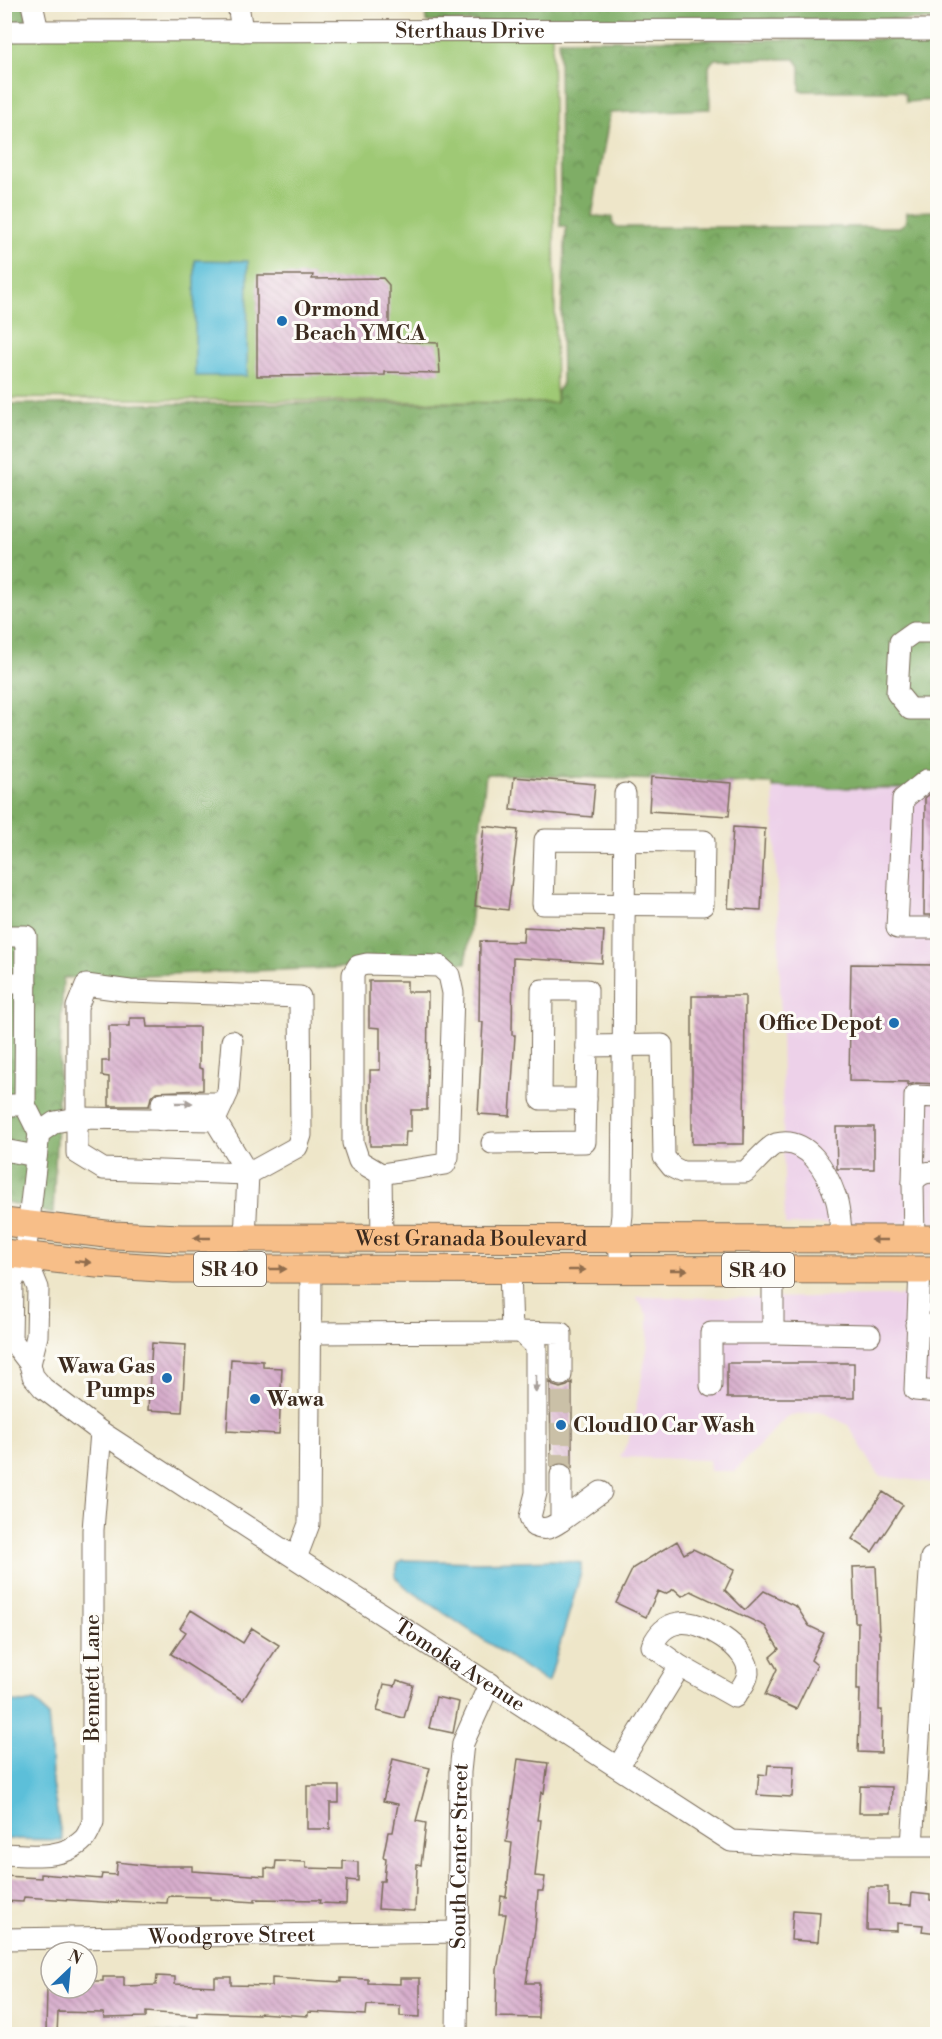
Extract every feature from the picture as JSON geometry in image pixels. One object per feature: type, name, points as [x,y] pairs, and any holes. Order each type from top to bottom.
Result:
[{"type":"main road","name":"West Granada Boulevard","points":[[16,1224],[114,1235],[245,1238],[926,1239]]},
{"type":"main road","name":"West Granada Boulevard","points":[[15,1254],[174,1269],[928,1270]]},
{"type":"street","points":[[32,4],[38,31]]},
{"type":"street","points":[[238,4],[242,31]]},
{"type":"street","name":"Sterthaus Drive","points":[[4,31],[938,30]]},
{"type":"street","points":[[938,632],[914,632],[900,642],[897,693],[910,709],[938,709]]},
{"type":"street","points":[[938,781],[927,780],[903,799],[897,928],[938,928]]},
{"type":"street","points":[[621,1270],[619,1240],[622,1215],[625,794]]},
{"type":"street","points":[[545,840],[625,840],[704,841],[703,905],[543,904],[545,840]]},
{"type":"street","points":[[4,936],[26,936],[26,983],[15,1105],[39,1132],[55,1122],[77,1118],[162,1120],[219,1112]]},
{"type":"street","points":[[367,964],[439,966],[449,975],[453,993],[448,1157],[445,1164],[381,1174],[359,1161],[353,1143],[353,974],[358,966],[367,964]]},
{"type":"street","points":[[4,983],[26,983]]},
{"type":"street","points":[[86,985],[130,991],[300,997],[301,1135],[297,1147],[248,1174],[103,1169],[77,1153],[77,1007],[86,985]]},
{"type":"street","points":[[492,1143],[585,1142],[586,1099],[587,1046],[587,990],[542,990],[541,1099],[586,1099]]},
{"type":"street","points":[[232,1041],[228,1092],[219,1112],[248,1174],[245,1238]]},
{"type":"street","points":[[587,1046],[662,1045],[664,1157],[672,1167],[682,1172],[745,1172],[774,1145],[792,1142],[810,1151],[824,1172],[837,1199],[842,1239]]},
{"type":"street","points":[[926,1239],[913,1183],[915,1096],[938,1097]]},
{"type":"street","name":"Tomoka Avenue","points":[[39,1132],[36,1156],[16,1224],[11,1339],[30,1364],[33,1376],[43,1388],[101,1432],[731,1841],[815,1846],[938,1846]]},
{"type":"street","points":[[4,1150],[36,1156]]},
{"type":"street","points":[[913,1183],[918,1176],[928,1172],[938,1172]]},
{"type":"street","points":[[381,1174],[382,1239]]},
{"type":"street","points":[[296,1558],[309,1524],[311,1269]]},
{"type":"street","points":[[510,1270],[516,1332],[536,1346],[536,1493],[530,1517],[534,1526],[542,1530],[553,1527],[601,1492]]},
{"type":"street","points":[[773,1270],[773,1333]]},
{"type":"street","points":[[928,1270],[916,1325],[915,1390],[938,1392]]},
{"type":"street","points":[[916,1325],[938,1326]]},
{"type":"street","points":[[310,1333],[561,1333],[561,1375]]},
{"type":"street","points":[[711,1386],[711,1333],[870,1335]]},
{"type":"street","name":"Bennett Lane","points":[[4,1854],[35,1855],[69,1851],[85,1838],[93,1822],[93,1530],[101,1432]]},
{"type":"street","points":[[561,1475],[561,1521]]},
{"type":"street","points":[[912,1845],[931,1558]]},
{"type":"street","points":[[618,1767],[680,1666]]},
{"type":"street","name":"South Center Street","points":[[457,2034],[460,1772],[463,1743],[490,1683]]},
{"type":"street","name":"Woodgrove Street","points":[[4,1939],[459,1932]]},
{"type":"shaded area","points":[[773,788],[937,788],[937,1223],[785,1225],[779,940]]},
{"type":"shaded area","points":[[937,1295],[937,1483],[879,1476],[848,1425],[820,1411],[786,1417],[735,1471],[710,1471],[709,1460],[620,1457],[628,1441],[634,1418],[648,1344],[648,1316],[636,1297],[761,1298]]},
{"type":"green space","points":[[937,4],[938,20],[426,22],[426,5]]},
{"type":"green space","points":[[5,5],[24,5],[28,23],[5,23]]},
{"type":"green space","name":"Ormond Beach YMCA","points":[[5,31],[552,31],[556,403],[5,398]]},
{"type":"green space","points":[[937,39],[937,100],[906,102],[905,94],[900,91],[800,91],[800,66],[795,59],[715,59],[709,67],[710,109],[610,113],[592,216],[612,217],[613,225],[618,227],[899,227],[905,223],[907,212],[937,211],[937,788],[773,788],[773,784],[486,774],[466,963],[63,978],[53,1214],[5,1202],[5,404],[556,403],[557,391],[562,384],[561,321],[566,227],[560,226],[559,40]]},
{"type":"green space","points":[[5,2027],[203,2034],[5,2034]]},
{"type":"water","points":[[195,260],[248,261],[247,376],[195,376]]},
{"type":"water","points":[[403,1560],[478,1562],[557,1560],[581,1563],[581,1573],[549,1681],[546,1682],[407,1588],[395,1577],[398,1563]]},
{"type":"water","points":[[4,1701],[23,1703],[34,1701],[48,1716],[52,1784],[62,1840],[5,1839]]},
{"type":"building","name":"Ormond Beach YMCA","points":[[257,275],[313,275],[312,279],[383,278],[389,285],[389,337],[392,337],[392,341],[438,343],[440,373],[385,372],[385,375],[257,376]]},
{"type":"building","points":[[514,777],[595,784],[592,817],[511,810]]},
{"type":"building","points":[[651,777],[732,783],[729,816],[649,811]]},
{"type":"building","points":[[931,793],[938,794],[938,915],[924,915],[925,798]]},
{"type":"building","points":[[484,826],[518,830],[508,910],[475,906]]},
{"type":"building","points":[[733,827],[765,829],[761,910],[728,908]]},
{"type":"building","points":[[524,927],[604,931],[602,963],[513,958],[512,1035],[515,1035],[510,1116],[478,1114],[483,1022],[479,1022],[480,941],[523,942]]},
{"type":"building","name":"Office Depot","points":[[851,964],[938,965],[938,1084],[908,1085],[908,1082],[849,1081]]},
{"type":"building","points":[[369,981],[407,981],[407,992],[428,992],[427,1110],[411,1110],[411,1131],[406,1131],[405,1146],[370,1146],[370,1070],[380,1070],[380,1028],[369,1027]]},
{"type":"building","points":[[692,996],[745,996],[744,1144],[692,1144]]},
{"type":"building","points":[[130,1018],[146,1018],[147,1027],[199,1027],[199,1068],[203,1069],[203,1090],[156,1092],[151,1097],[149,1106],[109,1106],[109,1077],[102,1076],[102,1061],[109,1061],[109,1026],[130,1026]]},
{"type":"building","points":[[836,1127],[874,1127],[874,1169],[837,1169]]},
{"type":"building","name":"Wawa Gas Pumps","points":[[152,1343],[186,1345],[182,1412],[148,1410]]},
{"type":"building","name":"Wawa","points":[[231,1359],[263,1361],[263,1367],[282,1368],[279,1434],[227,1431]]},
{"type":"building","points":[[727,1363],[854,1363],[854,1398],[727,1398]]},
{"type":"building","name":"Cloud10 Car Wash","points":[[550,1381],[554,1386],[560,1388],[572,1382],[572,1468],[562,1462],[551,1467]]},
{"type":"building","points":[[883,1492],[903,1505],[872,1552],[852,1539]]},
{"type":"building","points":[[677,1541],[684,1554],[693,1549],[735,1569],[725,1590],[745,1610],[764,1591],[797,1607],[809,1626],[824,1633],[811,1660],[817,1665],[796,1709],[765,1695],[777,1669],[770,1657],[779,1649],[765,1626],[691,1591],[682,1596],[674,1589],[665,1594],[658,1591],[646,1617],[616,1603],[633,1568]]},
{"type":"building","points":[[876,1566],[880,1634],[881,1753],[858,1752],[860,1690],[857,1690],[858,1622],[855,1622],[853,1567]]},
{"type":"building","points":[[191,1610],[243,1643],[252,1628],[279,1645],[243,1700],[171,1654],[186,1632],[180,1628]]},
{"type":"building","points":[[397,1680],[413,1685],[404,1718],[377,1711],[384,1684],[395,1686]]},
{"type":"building","points":[[436,1697],[459,1702],[453,1733],[429,1728]]},
{"type":"building","points":[[393,1759],[430,1768],[416,1821],[426,1823],[421,1865],[417,1864],[415,1911],[378,1909],[380,1881],[384,1881],[386,1858],[383,1857],[388,1832],[393,1832],[398,1804],[383,1801]]},
{"type":"building","points":[[518,1759],[548,1763],[537,1820],[541,1820],[535,1876],[545,1877],[543,1891],[538,1891],[535,1929],[526,1983],[539,1983],[538,2018],[496,2017],[497,1970],[506,1914],[499,1914],[501,1896],[506,1897],[512,1843],[506,1842]]},
{"type":"building","points":[[768,1765],[794,1766],[792,1797],[757,1795],[759,1774],[767,1775]]},
{"type":"building","points":[[307,1786],[339,1786],[339,1803],[330,1803],[330,1829],[307,1829]]},
{"type":"building","points":[[860,1786],[892,1787],[891,1813],[859,1813]]},
{"type":"building","points":[[276,1861],[306,1862],[306,1868],[343,1869],[343,1861],[358,1862],[358,1881],[347,1880],[346,1904],[319,1903],[320,1900],[255,1899],[255,1902],[210,1899],[210,1897],[168,1896],[167,1903],[117,1901],[117,1903],[24,1897],[23,1902],[4,1901],[4,1876],[41,1878],[41,1874],[101,1879],[102,1874],[116,1875],[117,1862],[152,1866],[192,1866],[192,1871],[265,1876],[265,1868],[275,1869]]},
{"type":"building","points":[[868,1887],[888,1887],[888,1904],[911,1905],[912,1893],[930,1895],[930,1900],[938,1901],[938,1933],[922,1931],[923,1925],[897,1923],[897,1931],[867,1930]]},
{"type":"building","points":[[793,1910],[820,1912],[818,1942],[791,1940]]},
{"type":"building","points":[[157,1976],[175,1977],[175,1984],[215,1986],[215,1977],[231,1977],[231,1985],[272,1986],[272,1978],[341,1982],[341,1978],[368,1979],[368,1983],[400,1984],[400,1978],[420,1978],[420,2017],[400,2016],[400,2006],[367,2005],[366,2015],[308,2012],[308,2016],[197,2012],[197,2016],[146,2012],[146,2017],[104,2018],[103,2013],[58,2012],[57,2034],[46,2034],[47,2000],[99,2000],[99,1981],[103,1981],[103,1977],[124,1977],[124,1986],[156,1985]]},
{"type":"tunnel","points":[[561,1375],[561,1475]]},
{"type":"place","name":"Ormond Beach YMCA","points":[[282,321]]},
{"type":"place","name":"Office Depot","points":[[894,1023]]},
{"type":"place","name":"Wawa Gas Pumps","points":[[167,1378]]},
{"type":"place","name":"Wawa","points":[[255,1399]]},
{"type":"place","name":"Cloud10 Car Wash","points":[[561,1425]]}]
